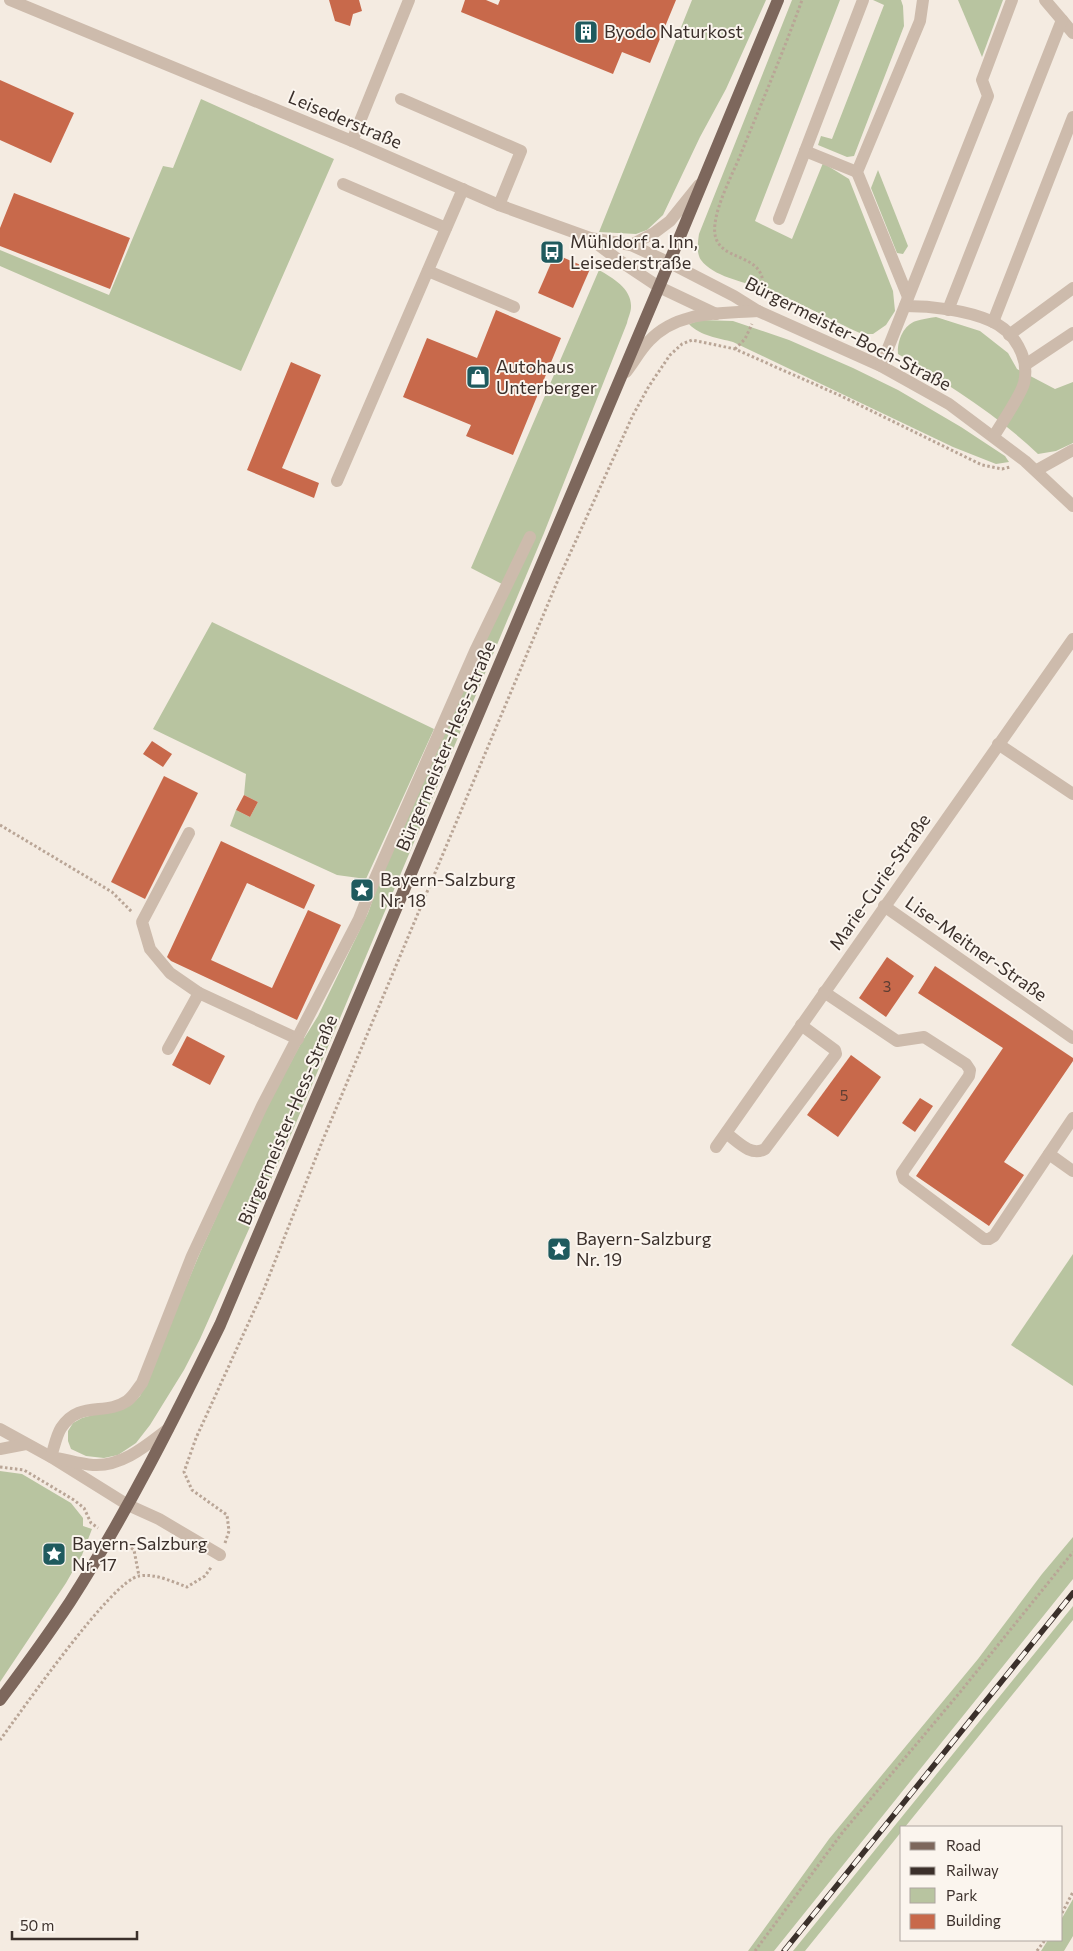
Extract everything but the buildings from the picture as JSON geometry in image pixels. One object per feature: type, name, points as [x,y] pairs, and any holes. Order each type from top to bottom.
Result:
[{"type":"main road","name":"Bürgermeister-Hess-Straße","points":[[0,1700],[70,1602],[111,1535],[170,1427],[224,1316],[659,287],[778,0]]},
{"type":"street","name":"Leisederstraße","points":[[10,0],[352,141],[500,205],[590,238],[631,245],[668,262]]},
{"type":"street","points":[[352,141],[409,0]]},
{"type":"street","points":[[779,218],[863,0]]},
{"type":"street","points":[[906,302],[857,172],[920,21],[924,0]]},
{"type":"street","points":[[881,366],[988,96],[982,80],[1012,0]]},
{"type":"street","points":[[1045,0],[1073,33]]},
{"type":"street","points":[[948,310],[1062,20]]},
{"type":"street","points":[[401,99],[521,151],[500,205]]},
{"type":"street","points":[[993,322],[1073,117]]},
{"type":"street","points":[[806,151],[857,172]]},
{"type":"street","points":[[631,245],[670,222],[702,182]]},
{"type":"street","points":[[343,184],[446,228]]},
{"type":"street","points":[[337,481],[463,189]]},
{"type":"street","points":[[590,238],[659,287],[716,314]]},
{"type":"street","name":"Bürgermeister-Boch-Straße","points":[[668,262],[734,296],[758,312],[881,366],[949,404],[1037,470],[1073,506]]},
{"type":"street","points":[[428,271],[514,307]]},
{"type":"street","points":[[1009,335],[1073,288]]},
{"type":"street","points":[[906,302],[981,317],[993,322],[1009,335],[1022,352],[1025,365],[1024,384],[994,436]]},
{"type":"street","points":[[619,382],[649,341],[666,326],[679,320],[696,316],[758,312]]},
{"type":"street","points":[[1025,365],[1073,333]]},
{"type":"street","points":[[1037,470],[1073,450]]},
{"type":"street","points":[[51,1457],[60,1429],[71,1416],[89,1409],[112,1408],[129,1400],[142,1383],[192,1256],[262,1106],[359,919],[374,880],[476,649],[530,537]]},
{"type":"street","name":"Marie-Curie-Straße","points":[[716,1147],[1073,639]]},
{"type":"street","points":[[998,744],[1073,794]]},
{"type":"street","points":[[189,833],[142,922],[150,949],[170,973],[199,993],[298,1039]]},
{"type":"street","name":"Lise-Meitner-Straße","points":[[884,906],[1073,1038]]},
{"type":"street","points":[[824,992],[897,1041],[924,1037],[966,1064],[970,1070],[968,1076],[902,1173],[904,1179],[984,1238],[990,1239],[994,1236],[1073,1118]]},
{"type":"street","points":[[168,1049],[199,993]]},
{"type":"street","points":[[726,1133],[752,1152],[759,1152],[765,1149],[836,1054],[836,1050],[801,1025]]},
{"type":"street","points":[[1049,1154],[1073,1171]]},
{"type":"street","points":[[51,1457],[94,1465],[117,1461],[139,1451],[170,1427]]},
{"type":"street","points":[[0,1429],[51,1457],[128,1504],[159,1519],[220,1554]]},
{"type":"street","points":[[0,1449],[26,1444]]},
{"type":"path","points":[[735,349],[745,339],[758,312],[764,281],[762,274],[752,263],[720,247],[716,239],[714,224],[802,0]]},
{"type":"path","points":[[0,1740],[106,1602],[123,1585],[139,1576],[160,1578],[187,1587],[205,1576],[220,1554],[230,1531],[227,1516],[192,1490],[184,1472],[196,1438],[264,1289],[326,1133],[558,580],[633,415],[660,366],[682,344],[692,340],[735,349],[839,395],[982,465],[1002,468],[1012,467],[1025,461]]},
{"type":"path","points":[[0,825],[112,892],[142,922]]},
{"type":"path","points":[[0,1467],[24,1470],[74,1500],[84,1508],[90,1523],[134,1550],[139,1576]]},
{"type":"path","points":[[755,1951],[842,1833],[961,1691],[1073,1552]]},
{"type":"path","points":[[1063,1911],[1073,1892]]},
{"type":"green space","points":[[692,0],[766,0],[726,89],[700,137],[663,215],[647,230],[636,234],[599,232]]},
{"type":"green space","points":[[792,0],[840,0],[755,221],[792,239],[823,163],[849,179],[893,291],[895,311],[886,325],[873,334],[862,334],[771,291],[723,276],[707,266],[698,254],[699,234]]},
{"type":"green space","points":[[873,0],[901,0],[904,26],[854,156],[847,157],[818,145],[821,136],[832,139],[884,5]]},
{"type":"green space","points":[[958,0],[1003,0],[982,57]]},
{"type":"green space","points":[[201,99],[334,159],[241,371],[0,266],[0,250],[109,295],[163,166],[173,168]]},
{"type":"green space","points":[[878,170],[908,246],[903,254],[897,253],[871,188]]},
{"type":"green space","points":[[599,270],[625,289],[631,307],[627,323],[544,533],[293,1130],[200,1339],[184,1370],[150,1425],[136,1443],[118,1455],[104,1458],[86,1456],[71,1449],[68,1441],[68,1431],[73,1423],[82,1418],[132,1404],[140,1396],[199,1255],[262,1116],[300,1045],[318,1016],[368,913],[387,860],[502,584],[471,568]]},
{"type":"green space","points":[[936,317],[980,331],[1008,353],[1017,369],[1055,389],[1073,382],[1073,443],[1056,451],[1038,454],[1022,439],[953,388],[898,354],[902,334],[911,323]]},
{"type":"green space","points":[[701,320],[733,321],[789,340],[853,368],[898,390],[961,427],[1005,456],[1009,462],[996,464],[953,447],[733,342],[704,334],[689,324]]},
{"type":"green space","points":[[212,622],[434,729],[366,879],[337,875],[230,826],[236,810],[250,817],[258,802],[244,795],[246,774],[153,729]]},
{"type":"green space","points":[[1073,1254],[1073,1386],[1011,1345]]},
{"type":"green space","points":[[0,1471],[22,1474],[71,1503],[83,1518],[83,1526],[92,1529],[82,1555],[66,1583],[0,1682]]},
{"type":"green space","points":[[1073,1537],[1073,1579],[774,1951],[748,1951],[829,1839],[978,1659],[1042,1574]]},
{"type":"green space","points":[[1073,1606],[1073,1620],[906,1826],[900,1826],[900,1833],[805,1951],[793,1951]]},
{"type":"green space","points":[[1073,1899],[1073,1936],[1064,1951],[1041,1951],[1047,1941],[1063,1941],[1063,1916]]},
{"type":"railway","points":[[784,1951],[1073,1593]]},
{"type":"place","name":"Byodo Naturkost","points":[[586,32]]},
{"type":"place","name":"Mühldorf a. Inn, Leisederstraße","points":[[552,252]]},
{"type":"place","name":"Autohaus Unterberger","points":[[478,377]]},
{"type":"place","name":"Bayern-Salzburg Nr. 18","points":[[362,890]]},
{"type":"place","name":"Bayern-Salzburg Nr. 19","points":[[559,1249]]},
{"type":"place","name":"Bayern-Salzburg Nr. 17","points":[[54,1554]]}]
